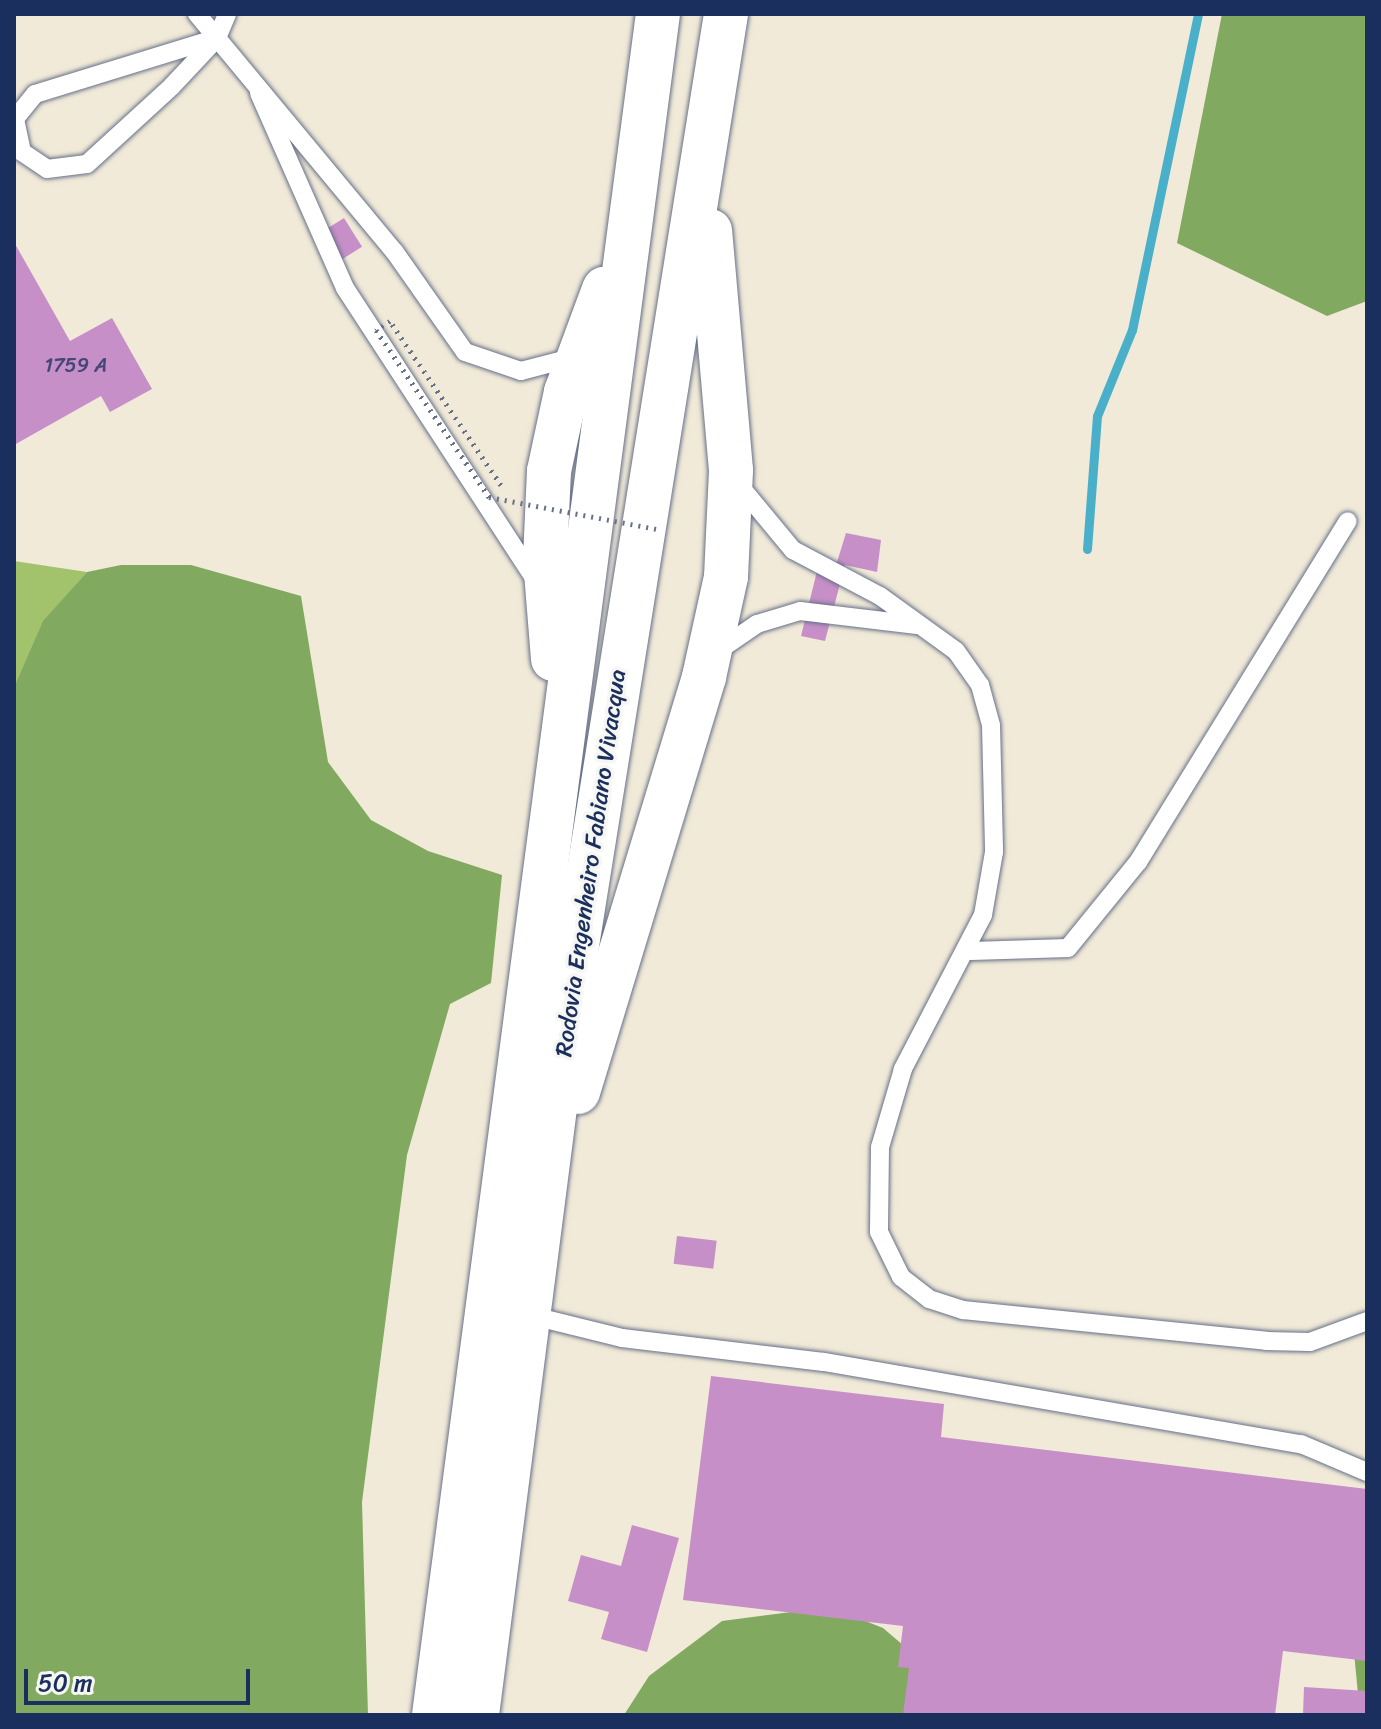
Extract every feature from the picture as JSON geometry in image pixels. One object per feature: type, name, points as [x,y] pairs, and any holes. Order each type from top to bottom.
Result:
[{"type":"highway","name":"Rodovia Engenheiro Fabiano Vivacqua","points":[[434,1715],[658,14]]},
{"type":"highway","name":"Rodovia Engenheiro Fabiano Vivacqua","points":[[477,1715],[605,752],[705,170],[726,14]]},
{"type":"highway","points":[[542,1209],[708,660],[726,577],[731,470],[705,170]]},
{"type":"highway","points":[[560,753],[549,602],[549,471],[579,353],[631,216]]},
{"type":"lane","points":[[197,14],[259,93],[394,251],[465,352],[521,371],[579,353]]},
{"type":"lane","points":[[217,38],[35,94],[15,119],[22,152],[47,169],[87,164],[217,38],[227,14]]},
{"type":"lane","points":[[259,93],[345,288],[376,330],[549,602]]},
{"type":"lane","points":[[731,470],[793,550],[924,626],[969,668],[991,725],[994,852],[971,951],[918,1037],[885,1123],[877,1215],[884,1248],[901,1277],[929,1299],[963,1310],[1266,1341],[1310,1342],[1367,1321]]},
{"type":"lane","points":[[971,951],[1068,948],[1138,862],[1348,521]]},
{"type":"lane","points":[[708,660],[757,624],[800,611],[924,626]]},
{"type":"lane","points":[[529,1315],[622,1338],[824,1362],[1301,1444],[1367,1472]]},
{"type":"path","points":[[501,485],[390,321],[376,330],[489,497],[656,529]]},
{"type":"green space","points":[[1222,14],[1367,14],[1367,301],[1327,316],[1177,243]]},
{"type":"green space","points":[[14,561],[87,572],[43,622],[14,687]]},
{"type":"green space","points":[[121,565],[191,565],[301,596],[328,762],[371,820],[428,851],[502,875],[491,983],[450,1004],[407,1155],[362,1502],[368,1715],[14,1715],[14,687],[43,621],[87,572]]},
{"type":"green space","points":[[1367,1563],[1367,1715],[1360,1715],[1352,1631]]},
{"type":"green space","points":[[830,1607],[883,1628],[985,1715],[624,1715],[649,1676],[722,1621]]},
{"type":"building","points":[[344,218],[362,247],[342,260],[324,231]]},
{"type":"building","points":[[14,242],[70,341],[112,318],[152,389],[110,412],[101,396],[14,445]]},
{"type":"building","points":[[846,533],[881,540],[877,572],[845,565],[825,641],[801,636],[820,559],[837,562]]},
{"type":"building","points":[[677,1236],[717,1241],[713,1269],[674,1264]]},
{"type":"building","points":[[711,1376],[944,1404],[941,1437],[1367,1489],[1367,1661],[1283,1651],[1275,1715],[903,1715],[909,1668],[898,1667],[903,1626],[683,1600]]},
{"type":"building","points":[[632,1525],[679,1538],[647,1652],[601,1639],[609,1612],[568,1601],[581,1555],[621,1566]]},
{"type":"building","points":[[1304,1687],[1367,1691],[1367,1715],[1303,1715]]},
{"type":"waterway","points":[[1087,549],[1097,416],[1132,330],[1198,14]]}]
